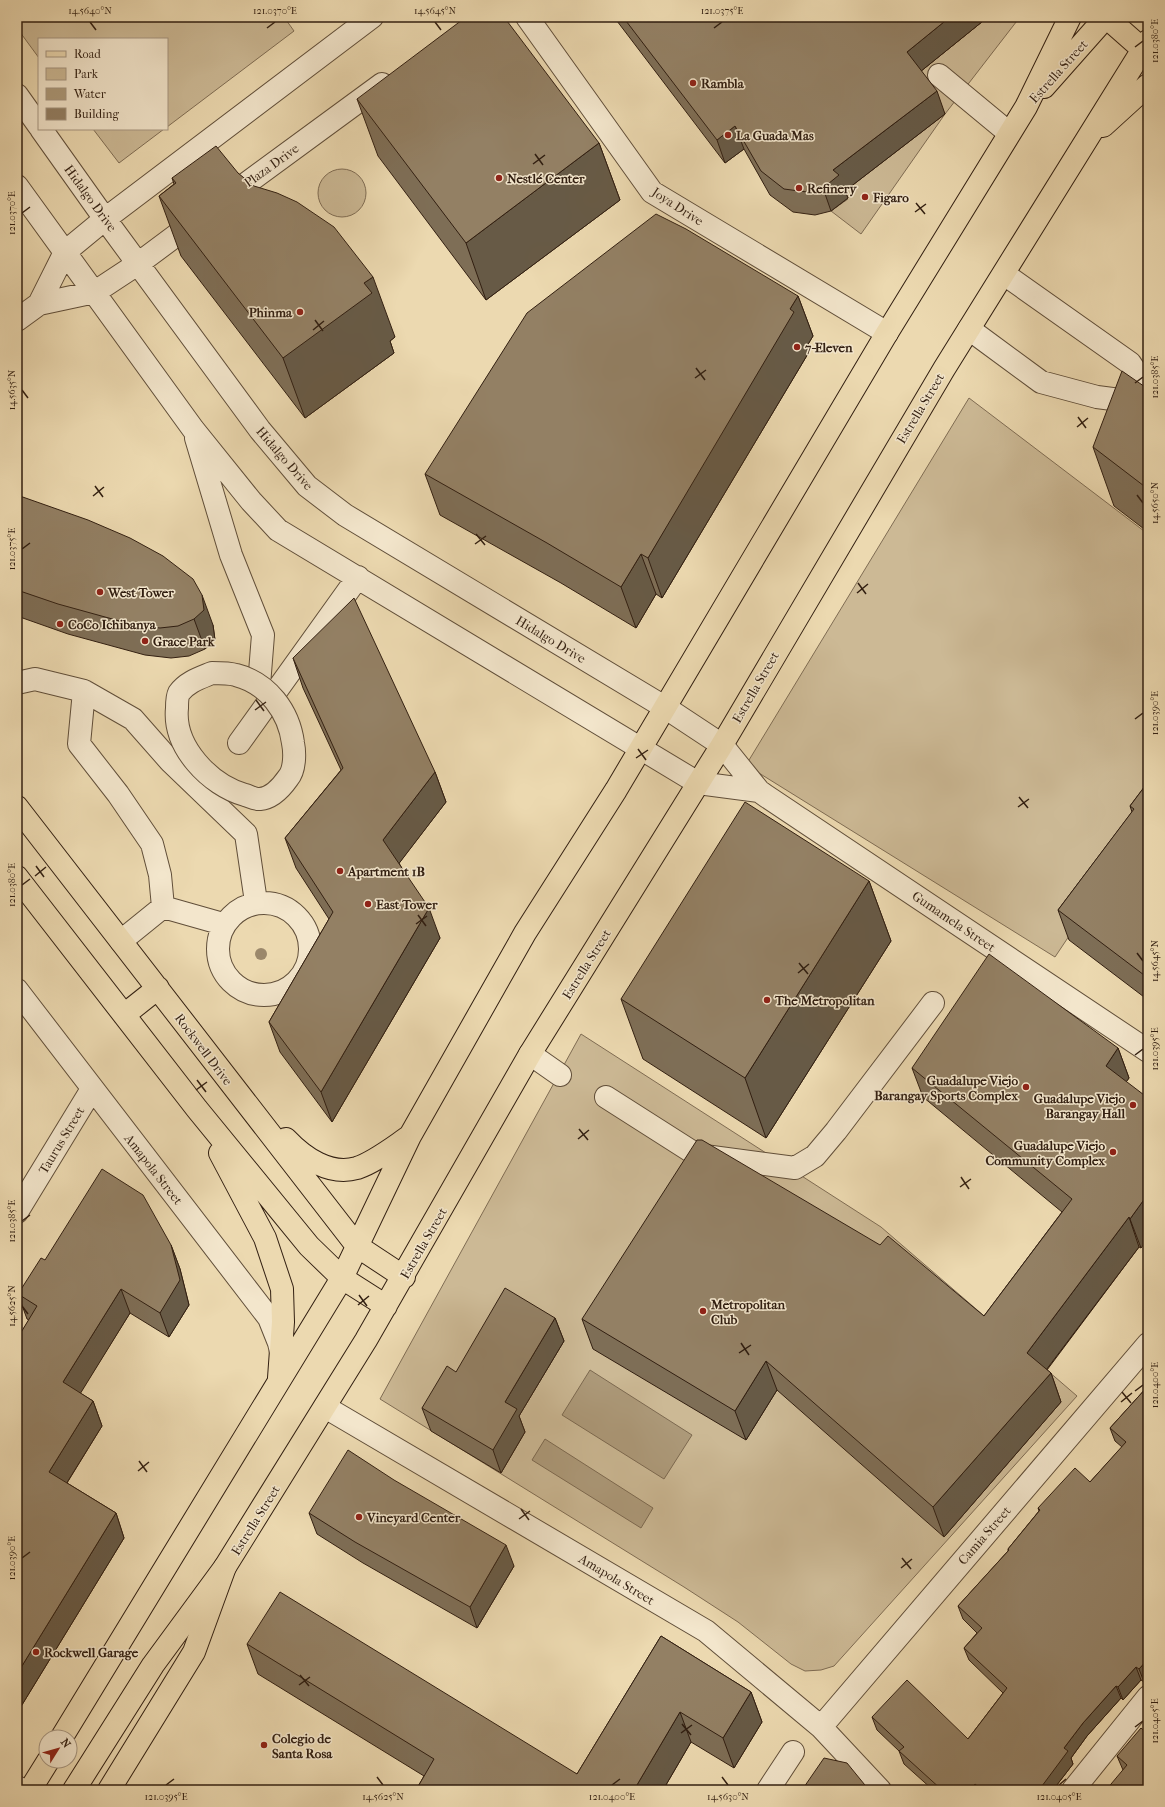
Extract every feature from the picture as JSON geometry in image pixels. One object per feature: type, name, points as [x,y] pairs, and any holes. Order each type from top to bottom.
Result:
[{"type":"main road","name":"Estrella Street","points":[[1026,108],[1070,17]]},
{"type":"main road","name":"Estrella Street","points":[[67,1729],[342,1278],[410,1136],[525,933],[666,708],[887,333],[1009,133],[1026,108],[1106,17]]},
{"type":"main road","points":[[1106,17],[1146,48]]},
{"type":"main road","name":"Estrella Street","points":[[109,1790],[194,1652],[225,1567],[326,1407],[404,1277],[530,1054],[722,745],[745,703],[969,329],[1082,146],[1146,48]]},
{"type":"main road","name":"Estrella Street","points":[[1082,146],[1148,85]]},
{"type":"main road","name":"Rockwell Drive","points":[[17,807],[357,1246],[404,1277]]},
{"type":"main road","points":[[17,877],[197,1109],[309,1246],[342,1278],[386,1306]]},
{"type":"main road","points":[[124,1015],[158,988]]},
{"type":"main road","points":[[233,1087],[299,1153],[318,1164],[342,1170],[357,1168],[410,1136]]},
{"type":"main road","points":[[197,1109],[265,1238],[282,1288],[283,1322],[278,1383]]},
{"type":"main road","points":[[74,1790],[153,1665],[225,1567]]},
{"type":"main road","points":[[30,1790],[43,1769]]},
{"type":"street","name":"Plaza Drive","points":[[39,304],[66,252],[104,219],[372,17]]},
{"type":"street","name":"Joya Drive","points":[[527,17],[652,192],[887,333]]},
{"type":"street","name":"Plaza Drive","points":[[17,320],[39,304],[95,292],[138,263],[398,72]]},
{"type":"street","points":[[939,75],[1009,133]]},
{"type":"street","points":[[17,95],[38,125]]},
{"type":"street","name":"Hidalgo Drive","points":[[42,130],[104,219],[260,430],[307,486],[345,515],[666,708]]},
{"type":"street","points":[[17,186],[193,429],[251,501],[278,530],[641,749]]},
{"type":"street","points":[[1004,274],[1130,364],[1148,390]]},
{"type":"street","points":[[969,329],[1041,382],[1098,397],[1120,400],[1148,396]]},
{"type":"street","points":[[193,429],[231,555],[263,635],[259,685]]},
{"type":"street","points":[[239,743],[358,578]]},
{"type":"street","points":[[212,673],[236,675],[259,685],[278,703],[291,728],[295,754],[290,776],[284,785],[276,793],[259,799],[234,792],[213,779],[197,763],[183,742],[176,718],[178,694],[191,681],[212,673]]},
{"type":"street","points":[[17,682],[35,679],[84,691],[133,720],[170,761],[246,834],[256,902]]},
{"type":"street","points":[[84,691],[79,744],[118,794],[152,844],[160,875],[163,907]]},
{"type":"street","name":"Gumamela Street","points":[[666,708],[722,745],[759,791],[1148,1052]]},
{"type":"street","name":"Gumamela Street","points":[[641,749],[698,783],[759,791]]},
{"type":"street","points":[[256,902],[272,902],[287,908],[299,918],[307,932],[311,948],[308,963],[301,977],[290,988],[275,994],[260,995],[244,991],[231,982],[222,970],[217,955],[218,939],[224,924],[232,914],[243,906],[256,902]]},
{"type":"street","points":[[163,907],[224,924]]},
{"type":"street","points":[[121,941],[163,907]]},
{"type":"street","name":"Amapola Street","points":[[17,990],[269,1318],[281,1352]]},
{"type":"street","points":[[606,1097],[697,1155],[795,1168],[815,1156],[832,1136],[933,1002]]},
{"type":"street","points":[[530,1054],[560,1075]]},
{"type":"street","name":"Taurus Street","points":[[17,1212],[92,1089]]},
{"type":"street","name":"Camia Street","points":[[821,1727],[1148,1344]]},
{"type":"street","name":"Amapola Street","points":[[326,1407],[706,1631],[821,1727],[880,1790]]},
{"type":"street","points":[[1073,1790],[1148,1697]]},
{"type":"street","points":[[768,1790],[793,1752]]},
{"type":"street","points":[[17,1787],[22,1790]]},
{"type":"green space","points":[[17,17],[284,17],[294,31],[168,126],[168,38],[38,38],[38,57],[17,28]]},
{"type":"green space","points":[[988,17],[1020,17],[945,114],[861,234],[831,211],[848,199],[842,194],[915,76]]},
{"type":"green space","points":[[94,130],[163,130],[119,163]]},
{"type":"green space","points":[[337,169],[347,169],[356,173],[362,179],[365,184],[365,202],[356,213],[347,217],[337,217],[328,213],[322,207],[318,198],[318,188],[322,179],[328,173]]},
{"type":"green space","points":[[969,398],[1148,534],[1148,818],[1055,957],[746,765]]},
{"type":"green space","name":"Metropolitan Club","points":[[581,1034],[881,1227],[1077,1396],[834,1666],[821,1670],[805,1671],[791,1664],[738,1622],[684,1587],[380,1399]]},
{"type":"water","points":[[590,1370],[692,1435],[664,1479],[562,1415]]},
{"type":"water","points":[[545,1439],[653,1508],[641,1528],[532,1460]]},
{"type":"building","name":"Nestlé Center","points":[[466,17],[504,17],[599,143],[466,243],[357,99]]},
{"type":"building","points":[[623,17],[950,17],[907,52],[937,91],[833,170],[839,175],[823,188],[807,192],[784,189],[761,171],[735,126],[717,140]]},
{"type":"building","points":[[216,146],[238,173],[254,186],[277,193],[297,202],[334,227],[373,277],[364,283],[372,293],[283,358],[159,196],[176,183],[172,178]]},
{"type":"building","points":[[656,214],[686,229],[798,296],[790,309],[794,312],[648,558],[641,554],[621,587],[425,474],[527,313]]},
{"type":"building","points":[[1122,371],[1148,389],[1148,489],[1093,447]]},
{"type":"building","name":"West Tower","points":[[17,495],[88,520],[130,538],[163,556],[193,579],[202,595],[204,610],[194,619],[178,626],[160,628],[134,625],[58,604],[17,590]]},
{"type":"building","name":"East Tower","points":[[354,598],[435,772],[383,840],[429,908],[321,1092],[269,1022],[333,912],[285,838],[343,768],[293,658]]},
{"type":"building","points":[[1148,782],[1148,978],[1058,910],[1134,809],[1130,806]]},
{"type":"building","points":[[745,802],[869,881],[745,1078],[621,999]]},
{"type":"building","points":[[989,954],[1118,1048],[1106,1066],[1148,1098],[1148,1194],[1027,1353],[1051,1373],[933,1507],[766,1361],[735,1411],[582,1319],[697,1140],[702,1140],[880,1245],[888,1236],[984,1316],[1072,1199],[912,1068]]},
{"type":"building","points":[[102,1169],[143,1195],[171,1245],[180,1280],[160,1313],[121,1289],[63,1382],[93,1401],[49,1472],[116,1513],[17,1674],[17,1339],[37,1306],[18,1294],[41,1258],[45,1260]]},
{"type":"building","points":[[505,1288],[555,1318],[505,1402],[517,1409],[493,1450],[422,1408],[447,1366],[456,1372]]},
{"type":"building","points":[[1148,1386],[1148,1659],[1139,1669],[1136,1667],[1118,1687],[1116,1686],[1083,1723],[1064,1748],[1068,1751],[1039,1790],[982,1790],[975,1784],[970,1790],[942,1790],[899,1751],[904,1747],[872,1717],[907,1680],[968,1739],[1007,1688],[964,1648],[982,1628],[958,1606],[1009,1550],[1008,1549],[1040,1510],[1038,1508],[1075,1468],[1090,1482],[1126,1442],[1110,1428]]},
{"type":"building","points":[[348,1450],[394,1480],[506,1545],[470,1607],[355,1542],[309,1513]]},
{"type":"building","points":[[280,1592],[577,1774],[661,1636],[751,1692],[723,1738],[680,1712],[634,1790],[416,1790],[434,1759],[247,1644]]},
{"type":"building","points":[[1141,1728],[1148,1734],[1148,1790],[1106,1790],[1127,1765],[1117,1756]]},
{"type":"building","points":[[824,1758],[847,1763],[869,1790],[802,1790]]},
{"type":"place","name":"Rambla","points":[[693,83]]},
{"type":"place","name":"La Guada Mas","points":[[728,135]]},
{"type":"place","name":"Nestlé Center","points":[[499,178]]},
{"type":"place","name":"Refinery","points":[[799,188]]},
{"type":"place","name":"Figaro","points":[[865,197]]},
{"type":"place","name":"Phinma","points":[[300,312]]},
{"type":"place","name":"7-Eleven","points":[[797,347]]},
{"type":"place","name":"West Tower","points":[[100,592]]},
{"type":"place","name":"CoCo Ichibanya","points":[[60,624]]},
{"type":"place","name":"Grace Park","points":[[145,641]]},
{"type":"place","name":"Apartment 1B","points":[[340,871]]},
{"type":"place","name":"East Tower","points":[[368,904]]},
{"type":"place","name":"The Metropolitan","points":[[767,1000]]},
{"type":"place","name":"Guadalupe Viejo Barangay Sports Complex","points":[[1026,1087]]},
{"type":"place","name":"Guadalupe Viejo Barangay Hall","points":[[1133,1105]]},
{"type":"place","name":"Guadalupe Viejo Community Complex","points":[[1113,1152]]},
{"type":"place","name":"Metropolitan Club","points":[[703,1311]]},
{"type":"place","name":"Vineyard Center","points":[[359,1517]]},
{"type":"place","name":"Rockwell Garage","points":[[36,1652]]},
{"type":"place","name":"Colegio de Santa Rosa","points":[[264,1745]]}]
